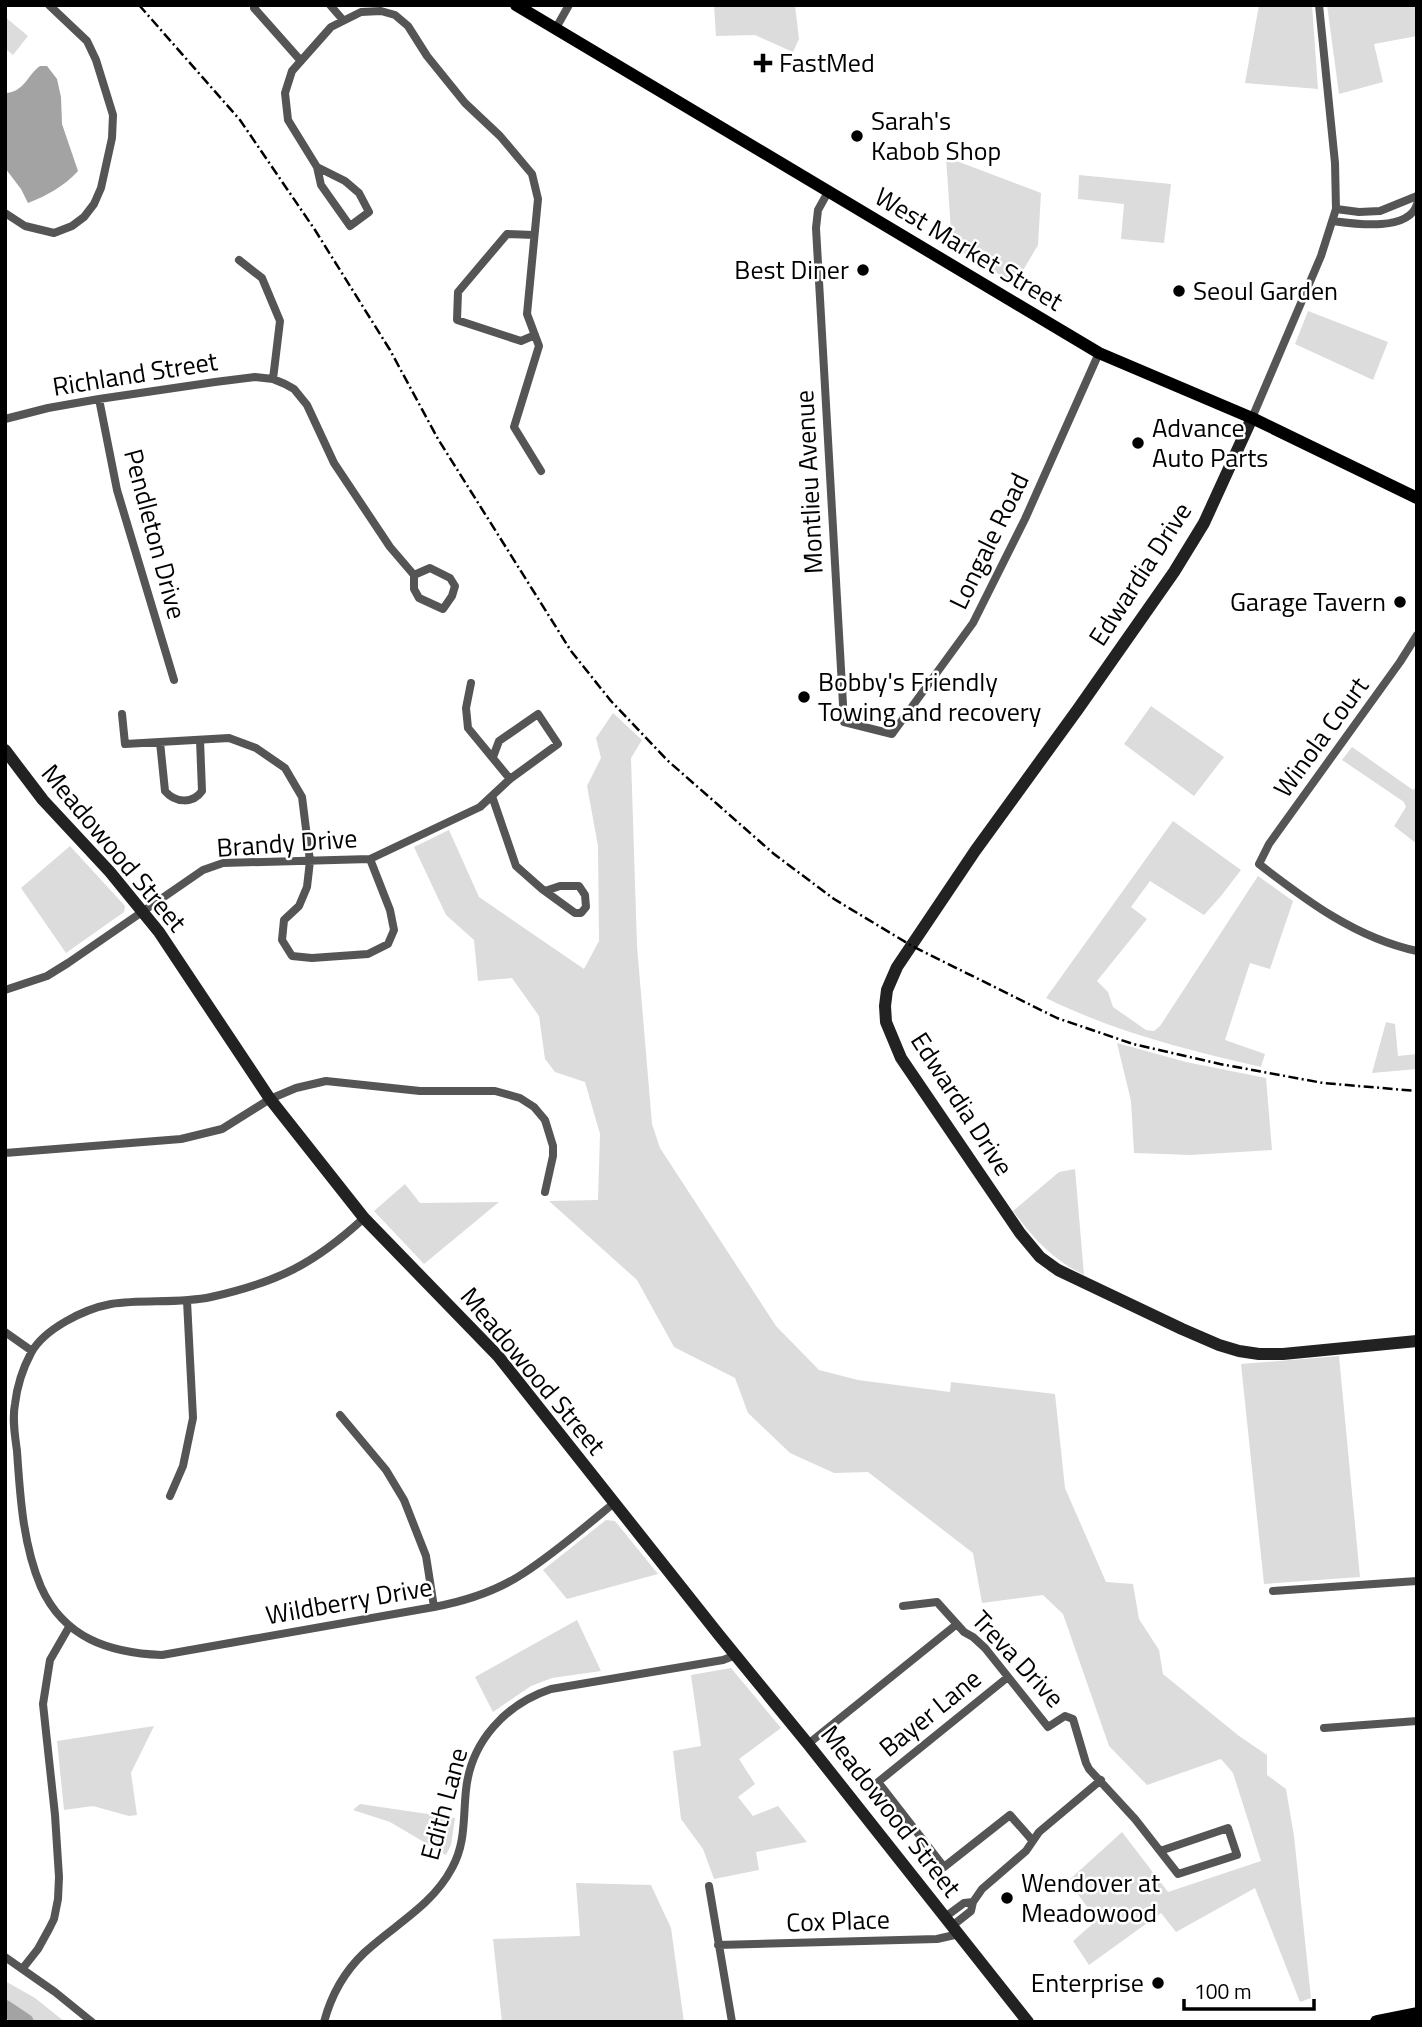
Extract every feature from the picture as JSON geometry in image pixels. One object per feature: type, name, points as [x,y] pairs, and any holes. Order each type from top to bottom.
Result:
[{"type":"highway","points":[[1377,2022],[1417,2014]]},
{"type":"main road","name":"West Market Street","points":[[516,5],[1099,353],[1251,418],[1417,498]]},
{"type":"street","points":[[5,213],[25,226],[54,233],[72,226],[84,217],[101,188],[112,138],[113,115],[96,60],[87,41],[50,5]]},
{"type":"street","points":[[256,5],[254,8],[301,61]]},
{"type":"street","points":[[330,5],[343,20]]},
{"type":"street","points":[[394,15],[400,5]]},
{"type":"street","points":[[556,28],[569,5]]},
{"type":"street","points":[[1251,418],[1321,256],[1336,209],[1335,163],[1319,5]]},
{"type":"street","points":[[317,167],[345,181],[359,193],[369,212],[350,226],[321,184],[317,167],[288,120],[285,93],[292,71],[331,27],[361,12],[381,11],[394,15],[408,26],[427,57],[465,103],[500,136],[532,174],[538,199],[527,314],[539,346],[514,427],[541,471]]},
{"type":"street","name":"Montlieu Avenue","points":[[828,192],[818,210],[816,228],[844,722],[892,734]]},
{"type":"street","points":[[1336,209],[1380,211],[1417,196]]},
{"type":"street","points":[[1333,221],[1368,225],[1389,223],[1408,215],[1415,210],[1417,204]]},
{"type":"street","points":[[534,234],[507,234],[458,292],[457,320],[521,341],[535,335]]},
{"type":"street","points":[[239,260],[262,278],[280,321],[273,379],[294,389],[307,405],[334,463],[390,547],[414,575],[414,589],[419,598],[443,609],[455,586],[450,578],[430,568],[414,575]]},
{"type":"street","name":"Longale Road","points":[[892,734],[973,623],[1025,519],[1099,353]]},
{"type":"street","name":"Richland Street","points":[[5,419],[99,399],[255,377],[273,379]]},
{"type":"street","name":"Pendleton Drive","points":[[99,399],[117,490],[174,680]]},
{"type":"street","name":"Edwardia Drive","points":[[1251,418],[1204,523],[1174,572],[982,841],[897,967],[887,990],[886,1022],[901,1058],[1020,1233],[1040,1257],[1058,1270],[1182,1329],[1239,1351],[1283,1354],[1417,1341]]},
{"type":"street","name":"Winola Court","points":[[1417,635],[1401,662],[1269,844],[1259,864],[1323,911],[1357,931],[1417,951]]},
{"type":"street","points":[[471,683],[466,708],[468,727],[510,779]]},
{"type":"street","points":[[122,713],[125,744],[229,738],[256,748],[285,768],[302,797],[310,862],[307,887],[299,906],[284,920],[282,940],[292,956],[312,958],[368,954],[388,944],[394,930],[390,910],[370,859]]},
{"type":"street","name":"Brandy Drive","points":[[5,990],[47,976],[203,870],[223,863],[370,859],[480,807],[510,779],[558,744],[538,714],[499,741],[493,757]]},
{"type":"street","points":[[160,742],[165,791],[174,799],[186,801],[198,796],[202,791],[200,740]]},
{"type":"street","name":"Meadowood Street","points":[[7,758],[110,872],[159,932],[270,1100],[364,1218],[498,1356],[1028,2022]]},
{"type":"street","points":[[492,796],[516,866],[545,891],[575,913],[581,913],[586,907],[585,894],[579,886],[560,886],[545,891]]},
{"type":"street","points":[[5,1153],[181,1139],[222,1129],[270,1100],[296,1088],[326,1081],[420,1091],[506,1093],[534,1107],[549,1130],[553,1156],[545,1192]]},
{"type":"street","points":[[23,1968],[38,1950],[49,1929],[58,1899],[55,1815],[43,1704],[50,1660],[69,1627],[54,1611],[43,1591],[28,1545],[18,1465],[15,1405],[23,1371],[32,1351],[63,1323],[89,1310],[112,1304],[187,1301],[234,1292],[289,1273],[314,1259],[364,1218]]},
{"type":"street","points":[[170,1496],[183,1466],[194,1418],[187,1301]]},
{"type":"street","points":[[5,1332],[32,1351]]},
{"type":"street","points":[[340,1415],[386,1471],[404,1500],[426,1556],[434,1607]]},
{"type":"street","name":"Wildberry Drive","points":[[69,1627],[114,1650],[162,1655],[461,1602],[524,1573],[614,1503]]},
{"type":"street","points":[[1273,1591],[1417,1581]]},
{"type":"street","name":"Treva Drive","points":[[903,1606],[937,1602],[957,1625],[985,1648],[1048,1727],[1065,1716],[1073,1719],[1086,1763],[1178,1874],[1237,1855],[1228,1828],[1160,1851]]},
{"type":"street","points":[[808,1744],[957,1625]]},
{"type":"street","name":"Edith Lane","points":[[324,2022],[333,1995],[347,1971],[364,1953],[430,1899],[450,1871],[463,1838],[469,1772],[479,1748],[503,1715],[527,1699],[551,1689],[723,1660],[736,1655]]},
{"type":"street","name":"Bayer Lane","points":[[1008,1677],[878,1782],[944,1867],[1010,1815],[1032,1840]]},
{"type":"street","points":[[1324,1728],[1417,1721]]},
{"type":"street","name":"Cox Place","points":[[718,1945],[937,1939],[952,1925],[964,1902],[973,1902],[982,1889],[1026,1851],[1039,1832],[1101,1780]]},
{"type":"street","points":[[709,1886],[732,2022]]},
{"type":"street","points":[[5,1957],[92,2022]]},
{"type":"shaded area","points":[[714,5],[795,5],[799,39],[793,52],[755,35],[716,36]]},
{"type":"shaded area","points":[[1259,5],[1312,5],[1318,89],[1245,83]]},
{"type":"shaded area","points":[[1327,5],[1417,5],[1417,36],[1374,44],[1383,82],[1339,94]]},
{"type":"shaded area","points":[[5,17],[28,36],[13,55],[5,48]]},
{"type":"shaded area","points":[[40,66],[47,66],[57,79],[62,124],[78,171],[55,190],[28,203],[5,168],[5,93],[17,90]]},
{"type":"shaded area","points":[[946,157],[1041,193],[1038,245],[1015,284],[952,246]]},
{"type":"shaded area","points":[[1079,175],[1171,184],[1164,243],[1121,239],[1124,204],[1078,199]]},
{"type":"shaded area","points":[[1308,311],[1388,342],[1373,380],[1295,344]]},
{"type":"shaded area","points":[[1151,706],[1224,757],[1194,796],[1124,744]]},
{"type":"shaded area","points":[[613,713],[642,740],[631,758],[637,946],[652,1124],[660,1148],[776,1326],[819,1370],[858,1380],[950,1392],[951,1382],[1055,1394],[1065,1488],[1106,1582],[1133,1584],[1139,1619],[1159,1650],[1163,1674],[1239,1736],[1267,1755],[1267,1775],[1286,1789],[1294,1836],[1311,1998],[1300,2002],[1255,1888],[1176,1932],[1161,1913],[1089,1965],[1073,1941],[1097,1920],[1068,1881],[1122,1832],[1168,1892],[1261,1861],[1233,1773],[1221,1759],[1147,1785],[1109,1746],[1063,1614],[1043,1595],[982,1603],[973,1553],[868,1472],[834,1473],[790,1453],[748,1413],[735,1378],[674,1347],[637,1280],[549,1201],[598,1200],[600,1134],[585,1082],[555,1072],[545,1059],[539,1016],[512,978],[478,981],[474,940],[446,915],[414,847],[449,830],[479,897],[584,969],[599,941],[598,846],[587,786],[601,758],[596,738]]},
{"type":"shaded area","points":[[1352,747],[1413,790],[1417,786],[1417,844],[1394,826],[1406,807],[1404,802],[1342,760]]},
{"type":"shaded area","points":[[1173,821],[1241,870],[1204,915],[1150,881],[1131,907],[1147,919],[1097,981],[1108,992],[1113,1007],[1146,1030],[1154,1031],[1160,1026],[1258,876],[1293,901],[1270,969],[1250,963],[1225,1040],[1265,1054],[1261,1067],[1179,1047],[1125,1030],[1046,998]]},
{"type":"shaded area","points":[[70,846],[125,906],[124,912],[66,953],[21,888]]},
{"type":"shaded area","points":[[1386,1022],[1395,1024],[1398,1056],[1417,1054],[1417,1069],[1372,1073]]},
{"type":"shaded area","points":[[1117,1043],[1186,1062],[1266,1078],[1272,1150],[1191,1155],[1134,1153],[1131,1101]]},
{"type":"shaded area","points":[[1075,1169],[1084,1275],[1044,1248],[1013,1211],[1059,1172]]},
{"type":"shaded area","points":[[405,1184],[420,1203],[499,1202],[424,1264],[374,1211]]},
{"type":"shaded area","points":[[1339,1356],[1360,1577],[1264,1584],[1241,1364]]},
{"type":"shaded area","points":[[606,1520],[615,1521],[658,1574],[567,1599],[543,1570]]},
{"type":"shaded area","points":[[577,1620],[601,1671],[552,1678],[531,1686],[493,1712],[475,1677]]},
{"type":"shaded area","points":[[731,1668],[781,1728],[739,1759],[755,1784],[738,1797],[753,1816],[778,1806],[807,1842],[756,1852],[759,1870],[714,1879],[703,1849],[681,1819],[673,1751],[701,1746],[691,1675]]},
{"type":"shaded area","points":[[154,1726],[131,1773],[137,1815],[129,1816],[93,1806],[64,1810],[57,1741]]},
{"type":"shaded area","points":[[360,1804],[455,1818],[451,1845],[446,1855],[390,1822],[353,1810]]},
{"type":"shaded area","points":[[576,1883],[651,1885],[671,1928],[684,2022],[502,2022],[493,1939],[580,1936]]},
{"type":"shaded area","points":[[5,1981],[35,1998],[65,2022],[5,2022]]},
{"type":"waterway","points":[[5,2008],[26,2022]]},
{"type":"railway","points":[[139,5],[240,120],[315,230],[390,350],[438,439],[571,651],[611,701],[667,760],[774,854],[834,899],[912,946],[1057,1018],[1133,1044],[1220,1064],[1323,1083],[1417,1091]]},
{"type":"place","name":"FastMed","points":[[763,63]]},
{"type":"place","name":"Sarah's Kabob Shop","points":[[857,136]]},
{"type":"place","name":"Best Diner","points":[[863,270]]},
{"type":"place","name":"Seoul Garden","points":[[1179,291]]},
{"type":"place","name":"Advance Auto Parts","points":[[1138,443]]},
{"type":"place","name":"Garage Tavern","points":[[1400,602]]},
{"type":"place","name":"Bobby's Friendly Towing and recovery","points":[[804,697]]},
{"type":"place","name":"Wendover at Meadowood","points":[[1007,1898]]},
{"type":"place","name":"Enterprise","points":[[1158,1983]]}]
